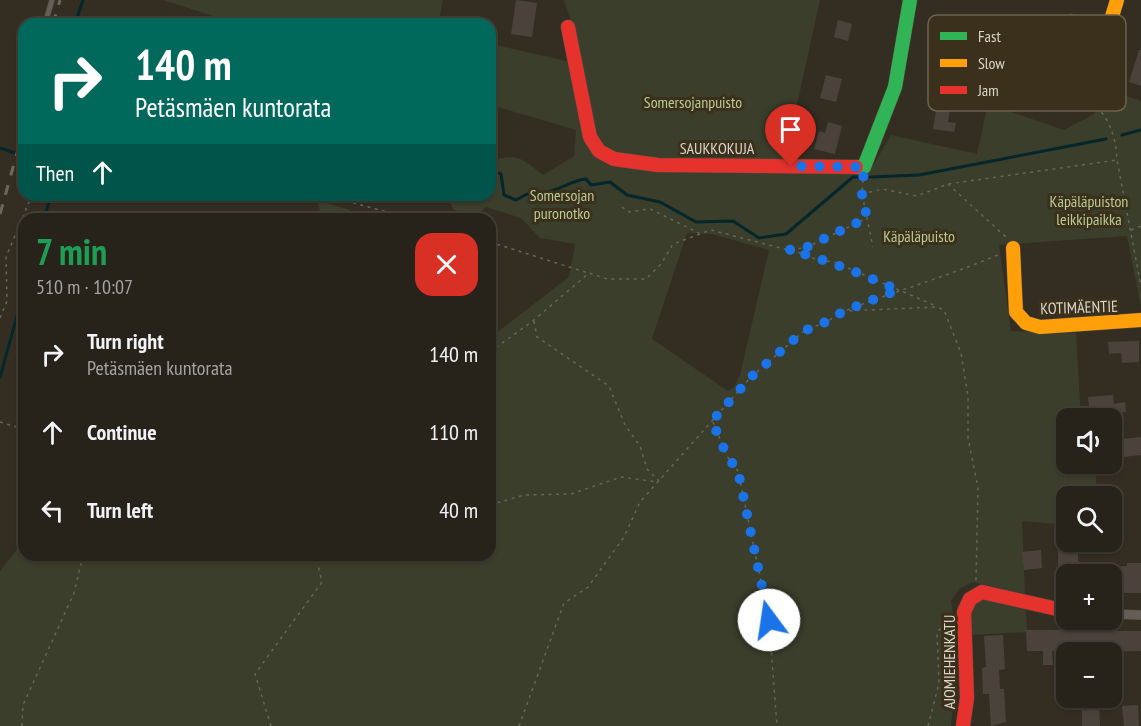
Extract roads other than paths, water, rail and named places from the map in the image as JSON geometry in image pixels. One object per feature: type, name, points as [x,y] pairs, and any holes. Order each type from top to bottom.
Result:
[{"type":"street","name":"SAUKKOKUJA","points":[[568,27],[590,137],[599,151],[614,159],[658,165],[864,167],[895,87],[909,0]]},
{"type":"street","points":[[1113,15],[1117,0]]},
{"type":"street","name":"KOTIMÄENTIE","points":[[1013,248],[1016,312],[1026,323],[1040,327],[1141,320]]},
{"type":"street","name":"AJOMIEHENKATU","points":[[963,726],[970,599],[982,592],[1056,609]]},
{"type":"street","points":[[1122,614],[1141,615]]},
{"type":"lane","points":[[47,18],[52,0]]},
{"type":"waterway","points":[[77,18],[83,0]]},
{"type":"waterway","points":[[1122,135],[1141,130]]},
{"type":"waterway","points":[[870,177],[919,175],[1106,139]]},
{"type":"waterway","points":[[0,148],[18,154]]},
{"type":"waterway","points":[[496,172],[501,174],[504,195],[516,200],[527,194],[540,197],[544,192],[575,181],[586,179],[591,185],[610,182],[627,195],[660,202],[696,222],[733,221],[759,238],[786,234],[853,177],[858,177]]},
{"type":"waterway","points":[[46,213],[49,201]]},
{"type":"waterway","points":[[0,377],[18,312]]},
{"type":"railway","points":[[55,18],[60,0]]},
{"type":"railway","points":[[0,214],[18,150]]},
{"type":"park label","name":"Somersojanpuisto","points":[[693,102]]},
{"type":"park label","name":"Somersojan puronotko","points":[[562,204]]},
{"type":"park label","name":"Käpäläpuiston leikkipaikka","points":[[1089,210]]},
{"type":"park label","name":"Käpäläpuisto","points":[[919,236]]}]
